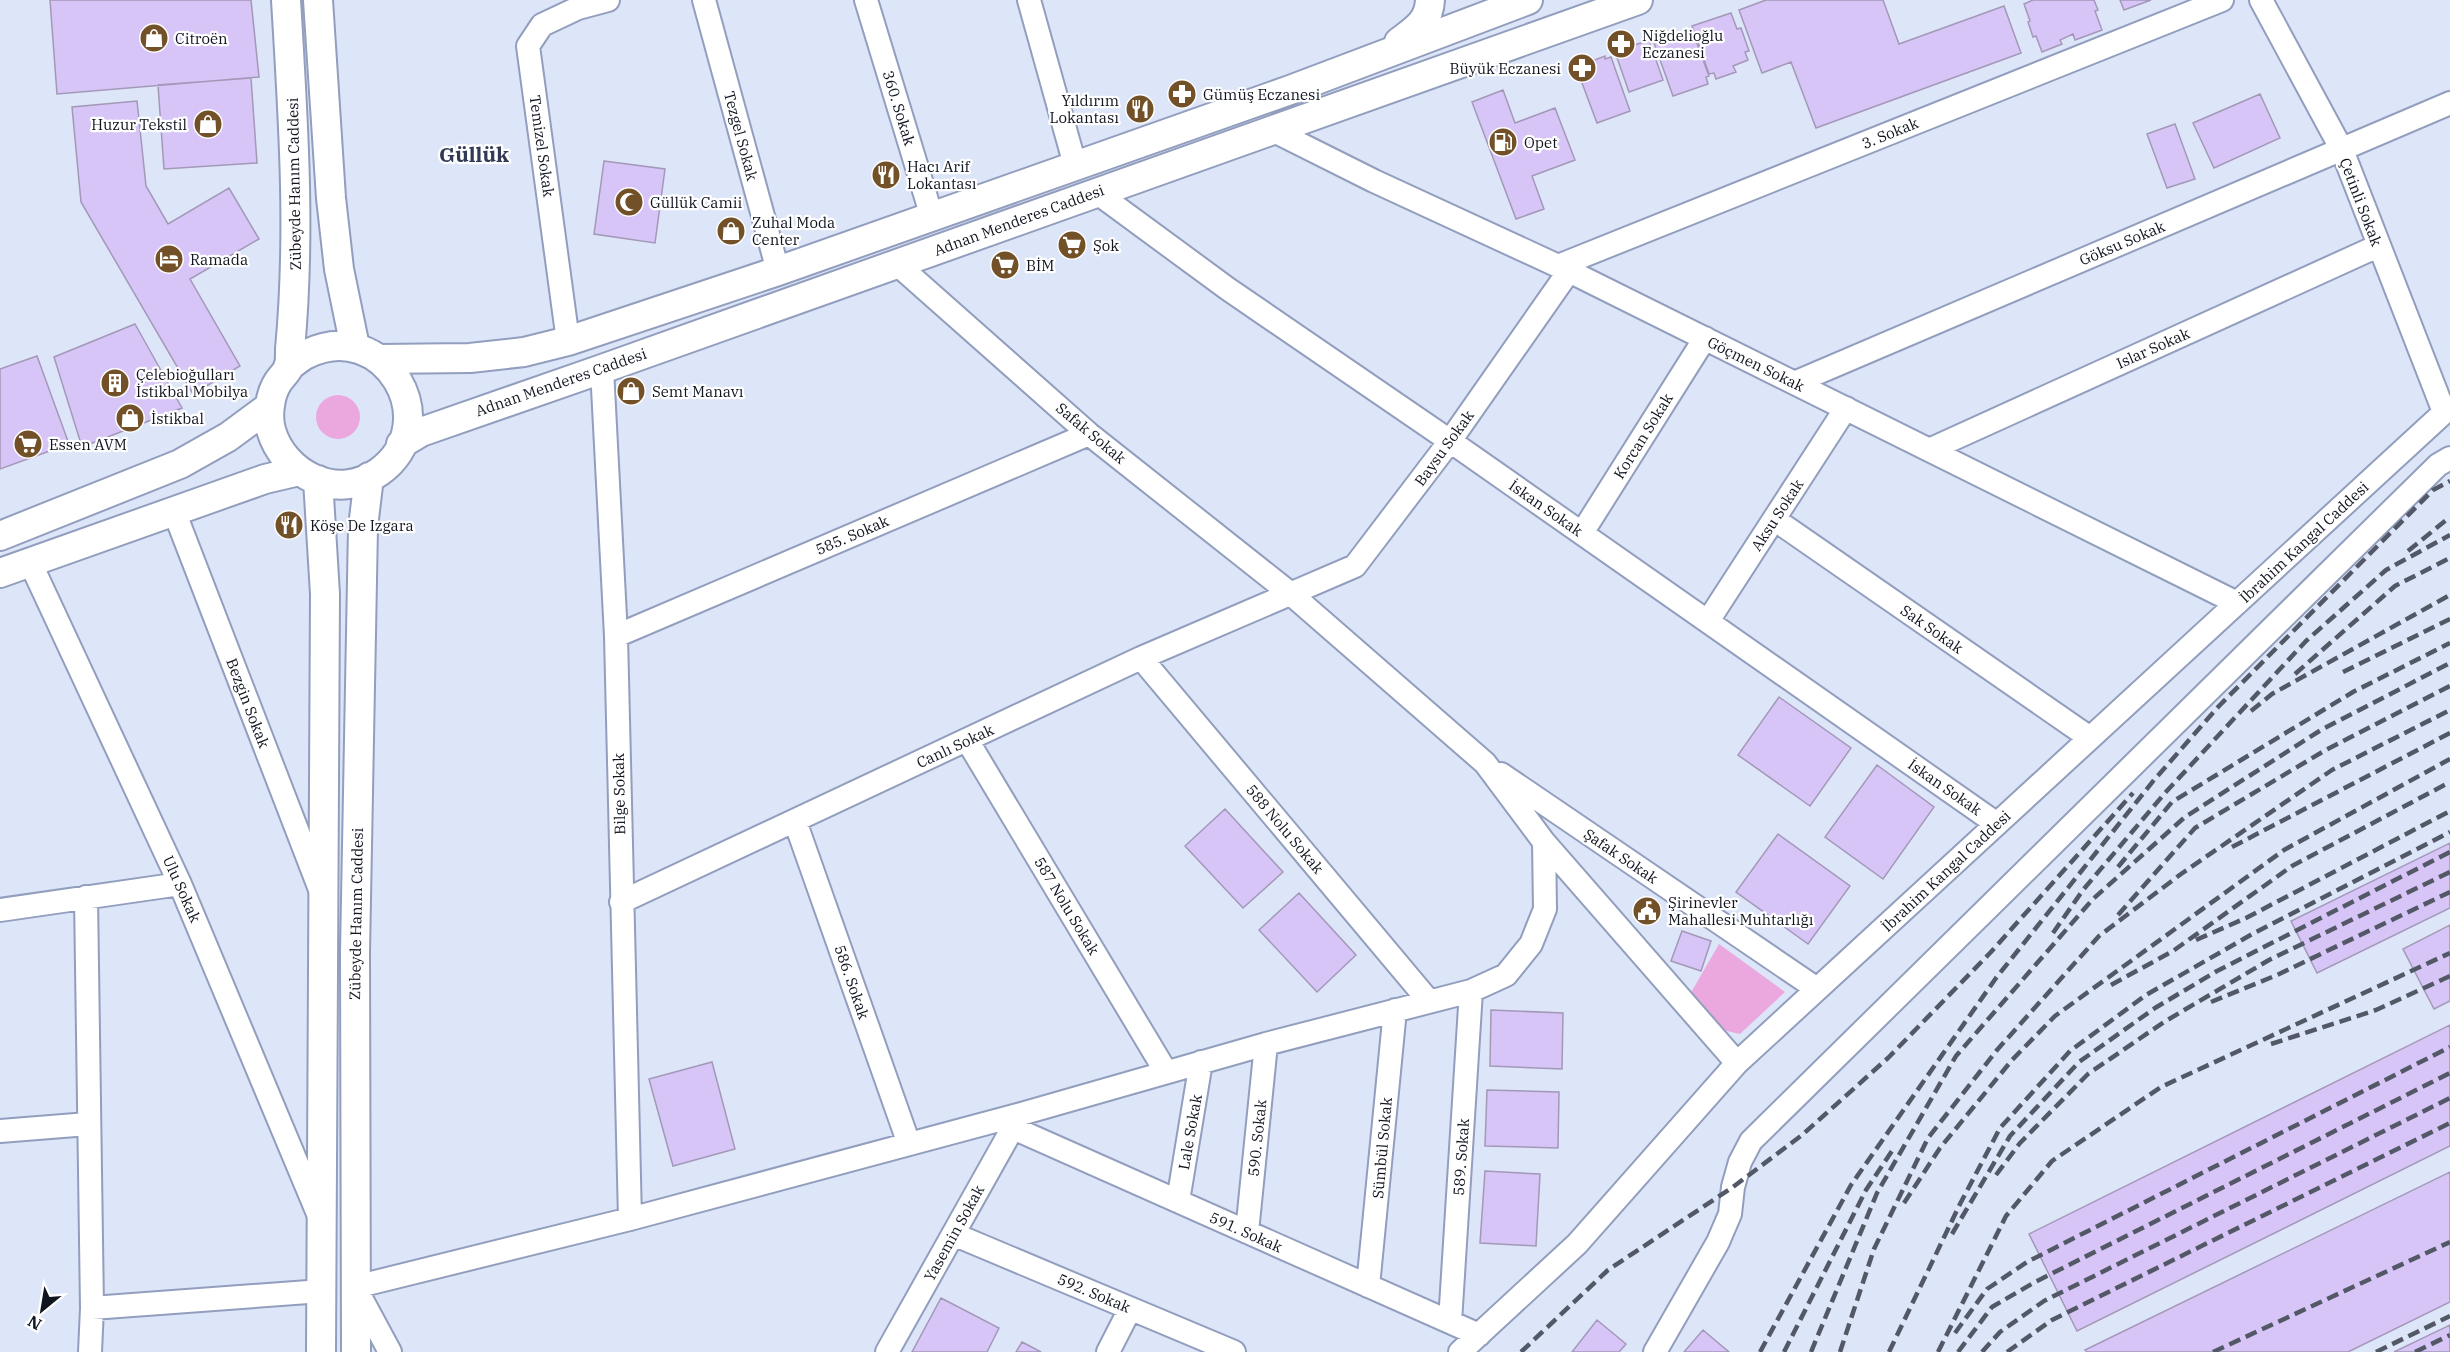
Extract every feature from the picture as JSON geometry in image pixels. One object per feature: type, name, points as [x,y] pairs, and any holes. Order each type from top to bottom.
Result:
[{"type":"main road","name":"Zübeyde Hanım Caddesi","points":[[286,0],[297,188],[297,256],[288,367]]},
{"type":"main road","points":[[318,0],[331,198],[339,269],[366,353],[389,367],[402,387],[408,410],[406,434],[396,456],[378,473],[356,483],[340,484],[332,484],[308,475],[291,465],[278,448],[270,428],[270,405],[276,385],[288,367],[306,354],[326,347],[366,353],[470,358],[525,352],[568,341],[778,271],[1290,90],[1447,29],[1473,10],[1528,0]]},
{"type":"main road","points":[[1377,56],[1421,25],[1426,17],[1430,0]]},
{"type":"main road","points":[[1437,0],[1460,64]]},
{"type":"main road","name":"Adnan Menderes Caddesi","points":[[401,444],[432,428],[1638,0]]},
{"type":"main road","points":[[1473,10],[1488,53]]},
{"type":"main road","points":[[0,536],[68,511],[180,464],[228,437],[270,405]]},
{"type":"main road","points":[[0,573],[265,479],[308,475]]},
{"type":"main road","points":[[308,475],[325,594],[321,1352]]},
{"type":"main road","name":"Zübeyde Hanım Caddesi","points":[[356,1352],[355,952],[363,527],[369,477]]},
{"type":"street","name":"Temizel Sokak","points":[[568,341],[528,46],[542,25],[578,8],[608,0]]},
{"type":"street","name":"Tezgel Sokak","points":[[704,0],[778,271]]},
{"type":"street","name":"360. Sokak","points":[[866,0],[932,217]]},
{"type":"street","points":[[1029,0],[1076,165]]},
{"type":"street","name":"3. Sokak","points":[[1563,268],[2222,0]]},
{"type":"street","name":"Çetinli Sokak","points":[[2261,0],[2342,150],[2378,246],[2447,410]]},
{"type":"street","name":"Göksu Sokak","points":[[1794,382],[2450,102]]},
{"type":"street","name":"Göçmen Sokak","points":[[1272,130],[1374,181],[1563,268],[2237,603]]},
{"type":"street","name":"İskan Sokak","points":[[1096,192],[1227,289],[1450,441],[1997,824]]},
{"type":"street","name":"Islar Sokak","points":[[1929,450],[2378,246]]},
{"type":"street","name":"Safak Sokak","points":[[897,264],[1089,434],[1291,594]]},
{"type":"street","name":"Baysu Sokak","points":[[1291,594],[1355,566],[1450,441],[1563,268]]},
{"type":"street","name":"Korcan Sokak","points":[[1582,533],[1704,338]]},
{"type":"street","name":"Bilge Sokak","points":[[602,369],[616,636],[630,1219]]},
{"type":"street","name":"Aksu Sokak","points":[[1708,621],[1846,408]]},
{"type":"street","name":"İbrahim Kangal Caddesi","points":[[1460,1352],[1577,1244],[1737,1063],[2447,410]]},
{"type":"street","name":"585. Sokak","points":[[616,636],[1089,434]]},
{"type":"street","points":[[1654,1352],[1718,1242],[1730,1215],[1733,1187],[1740,1162],[1751,1141],[2438,465],[2450,458]]},
{"type":"street","name":"Bezgin Sokak","points":[[174,511],[322,896]]},
{"type":"street","name":"Sak Sokak","points":[[1774,519],[2090,738]]},
{"type":"street","name":"Ulu Sokak","points":[[30,562],[180,884],[321,1221]]},
{"type":"street","name":"Canlı Sokak","points":[[621,902],[1141,658],[1291,594]]},
{"type":"street","name":"Şafak Sokak","points":[[1291,594],[1485,763],[1817,989]]},
{"type":"street","name":"588 Nolu Sokak","points":[[1141,658],[1428,1000]]},
{"type":"street","name":"587 Nolu Sokak","points":[[968,740],[1166,1072]]},
{"type":"street","name":"Şafak Sokak","points":[[1485,763],[1544,843],[1737,1063]]},
{"type":"street","name":"586. Sokak","points":[[795,821],[909,1144]]},
{"type":"street","points":[[390,1352],[355,1287],[630,1219],[909,1144],[1017,1121],[1166,1072],[1428,1000],[1471,991],[1506,975],[1531,944],[1545,909],[1544,843]]},
{"type":"street","points":[[0,910],[180,884]]},
{"type":"street","points":[[86,897],[92,1308],[90,1352]]},
{"type":"street","name":"589. Sokak","points":[[1450,1322],[1471,991]]},
{"type":"street","name":"Sümbül Sokak","points":[[1368,1286],[1395,1010]]},
{"type":"street","name":"590. Sokak","points":[[1247,1232],[1266,1044]]},
{"type":"street","name":"Lale Sokak","points":[[1178,1201],[1201,1062]]},
{"type":"street","name":"591. Sokak","points":[[1017,1121],[1178,1201],[1479,1335]]},
{"type":"street","name":"Yasemin Sokak","points":[[887,1352],[1017,1121]]},
{"type":"street","points":[[0,1131],[88,1124]]},
{"type":"street","name":"592. Sokak","points":[[953,1234],[1234,1352]]},
{"type":"street","points":[[92,1308],[322,1291]]},
{"type":"street","points":[[1108,1352],[1130,1308]]},
{"type":"shaded area","points":[[338,395],[354,401],[360,417],[354,433],[338,439],[322,433],[316,417],[322,401]]},
{"type":"shaded area","points":[[1719,944],[1785,992],[1740,1034],[1714,1028],[1689,996]]},
{"type":"building","name":"Citroën","points":[[50,0],[251,0],[259,77],[57,94]]},
{"type":"building","points":[[1766,0],[1883,0],[1899,44],[2004,6],[2021,53],[1816,128],[1791,62],[1762,73],[1739,10]]},
{"type":"building","points":[[2033,0],[2094,0],[2098,10],[2095,11],[2102,30],[2075,40],[2073,34],[2060,40],[2062,44],[2042,52],[2036,36],[2033,37],[2024,4]]},
{"type":"building","points":[[2120,0],[2151,0],[2124,10]]},
{"type":"building","points":[[1731,13],[1737,29],[1741,28],[1749,51],[1745,52],[1748,60],[1733,66],[1736,72],[1716,79],[1714,73],[1709,74],[1692,26]]},
{"type":"building","points":[[1692,30],[1709,76],[1706,77],[1708,84],[1673,96],[1654,43]]},
{"type":"building","points":[[1649,40],[1663,80],[1629,92],[1615,52]]},
{"type":"building","points":[[1605,56],[1605,59],[1611,57],[1630,111],[1597,123],[1576,67]]},
{"type":"building","name":"Huzur Tekstil","points":[[251,78],[257,163],[164,169],[158,85]]},
{"type":"building","points":[[1503,90],[1515,123],[1555,108],[1575,160],[1532,176],[1544,209],[1516,219],[1472,102]]},
{"type":"building","points":[[2260,94],[2280,138],[2214,168],[2193,123]]},
{"type":"building","name":"Ramada","points":[[137,101],[146,186],[168,224],[229,188],[259,239],[190,279],[240,366],[193,394],[81,202],[72,107]]},
{"type":"building","points":[[2175,124],[2195,179],[2167,188],[2147,134]]},
{"type":"building","name":"Güllük Camii","points":[[604,161],[665,169],[655,243],[594,234]]},
{"type":"building","name":"Çelebioğulları İstikbal Mobilya","points":[[135,324],[182,408],[82,447],[54,357]]},
{"type":"building","points":[[37,356],[69,444],[0,469],[0,369]]},
{"type":"building","points":[[1779,697],[1851,748],[1810,806],[1738,755]]},
{"type":"building","points":[[1877,765],[1934,807],[1883,879],[1825,837]]},
{"type":"building","points":[[1225,809],[1283,872],[1243,908],[1185,846]]},
{"type":"building","points":[[1778,834],[1850,886],[1808,944],[1736,892]]},
{"type":"building","points":[[2450,843],[2450,908],[2317,973],[2291,921]]},
{"type":"building","points":[[1299,893],[1356,955],[1317,992],[1259,930]]},
{"type":"building","points":[[2450,925],[2450,1001],[2434,1009],[2403,949]]},
{"type":"building","points":[[1682,931],[1711,941],[1701,971],[1671,961]]},
{"type":"building","points":[[1491,1010],[1563,1013],[1562,1069],[1490,1066]]},
{"type":"building","points":[[2450,1025],[2450,1146],[2077,1331],[2029,1234]]},
{"type":"building","points":[[712,1062],[735,1149],[673,1166],[649,1079]]},
{"type":"building","points":[[1487,1090],[1559,1092],[1558,1148],[1485,1146]]},
{"type":"building","points":[[1485,1171],[1540,1174],[1536,1246],[1480,1243]]},
{"type":"building","points":[[2450,1172],[2450,1302],[2348,1352],[2087,1352],[2085,1350]]},
{"type":"building","points":[[941,1298],[999,1328],[987,1352],[912,1352]]},
{"type":"building","points":[[1597,1320],[1626,1344],[1619,1352],[1572,1352]]},
{"type":"building","points":[[2450,1325],[2450,1352],[2394,1352]]},
{"type":"building","points":[[1703,1330],[1729,1352],[1684,1352]]},
{"type":"building","points":[[1022,1342],[1041,1352],[1016,1352]]},
{"type":"railway","points":[[1760,1352],[1851,1185],[1996,978],[2154,780],[2219,706],[2433,490],[2450,481]]},
{"type":"railway","points":[[2408,551],[2450,517]]},
{"type":"railway","points":[[2053,933],[2083,890],[2165,793],[2306,641],[2386,570],[2450,535]]},
{"type":"railway","points":[[2295,674],[2395,586],[2450,558]]},
{"type":"railway","points":[[2251,711],[2272,694],[2450,595]]},
{"type":"railway","points":[[2343,672],[2450,619]]},
{"type":"railway","points":[[2118,867],[2172,802],[2353,692],[2450,643]]},
{"type":"railway","points":[[1811,1352],[1877,1193],[1956,1056],[2093,899],[2185,817],[2321,730],[2450,663]]},
{"type":"railway","points":[[2118,915],[2195,828],[2324,751],[2450,686]]},
{"type":"railway","points":[[1840,1352],[1874,1249],[1928,1138],[1997,1050],[2099,936],[2181,874],[2332,770],[2450,710]]},
{"type":"railway","points":[[2232,847],[2450,733]]},
{"type":"railway","points":[[1904,1203],[1940,1148],[2012,1060],[2055,1016],[2284,850],[2450,759]]},
{"type":"railway","points":[[2111,985],[2173,951],[2292,866],[2450,782]]},
{"type":"railway","points":[[1521,1352],[1608,1270],[1733,1187],[1802,1135],[1888,1058],[1990,953],[2133,793]]},
{"type":"railway","points":[[2196,940],[2246,918],[2450,811]]},
{"type":"railway","points":[[1889,1352],[1960,1204],[2000,1128],[2070,1051],[2146,995],[2254,933],[2450,832]]},
{"type":"railway","points":[[1952,1234],[2010,1136],[2079,1062],[2155,1008],[2217,971],[2450,852]]},
{"type":"railway","points":[[1996,1175],[2020,1143],[2088,1074],[2164,1022],[2269,960],[2450,872]]},
{"type":"railway","points":[[2211,1002],[2277,975],[2450,892]]},
{"type":"railway","points":[[1938,1352],[2006,1216],[2052,1161],[2161,1087],[2450,953]]},
{"type":"railway","points":[[2271,1044],[2376,1010],[2450,976]]},
{"type":"railway","points":[[1955,1333],[1987,1289],[2027,1262],[2450,1047]]},
{"type":"railway","points":[[1958,1352],[1992,1307],[2035,1282],[2450,1073]]},
{"type":"railway","points":[[1982,1352],[2000,1332],[2044,1301],[2450,1098]]},
{"type":"railway","points":[[2007,1352],[2052,1320],[2450,1123]]},
{"type":"railway","points":[[1784,1352],[1866,1190],[1892,1151]]},
{"type":"railway","points":[[2213,1352],[2450,1242]]},
{"type":"railway","points":[[2376,1352],[2450,1316]]},
{"type":"railway","points":[[2415,1352],[2450,1335]]},
{"type":"place","name":"Citroën","points":[[154,38]]},
{"type":"place","name":"Niğdelioğlu Eczanesi","points":[[1621,44]]},
{"type":"place","name":"Büyük Eczanesi","points":[[1582,68]]},
{"type":"place","name":"Gümüş Eczanesi","points":[[1182,94]]},
{"type":"place","name":"Yıldırım Lokantası","points":[[1140,109]]},
{"type":"place","name":"Huzur Tekstil","points":[[208,124]]},
{"type":"place","name":"Opet","points":[[1503,142]]},
{"type":"place","name":"Hacı Arif Lokantası","points":[[886,175]]},
{"type":"place","name":"Güllük Camii","points":[[629,202]]},
{"type":"place","name":"Zuhal Moda Center","points":[[731,231]]},
{"type":"place","name":"Şok","points":[[1072,245]]},
{"type":"place","name":"Ramada","points":[[169,259]]},
{"type":"place","name":"BİM","points":[[1005,265]]},
{"type":"place","name":"Çelebioğulları İstikbal Mobilya","points":[[115,383]]},
{"type":"place","name":"Semt Manavı","points":[[631,391]]},
{"type":"place","name":"İstikbal","points":[[130,418]]},
{"type":"place","name":"Essen AVM","points":[[28,444]]},
{"type":"place","name":"Köşe De Izgara","points":[[289,525]]},
{"type":"place","name":"Şirinevler Mahallesi Muhtarlığı","points":[[1647,911]]},
{"type":"district","name":"Güllük","points":[[474,154]]}]
